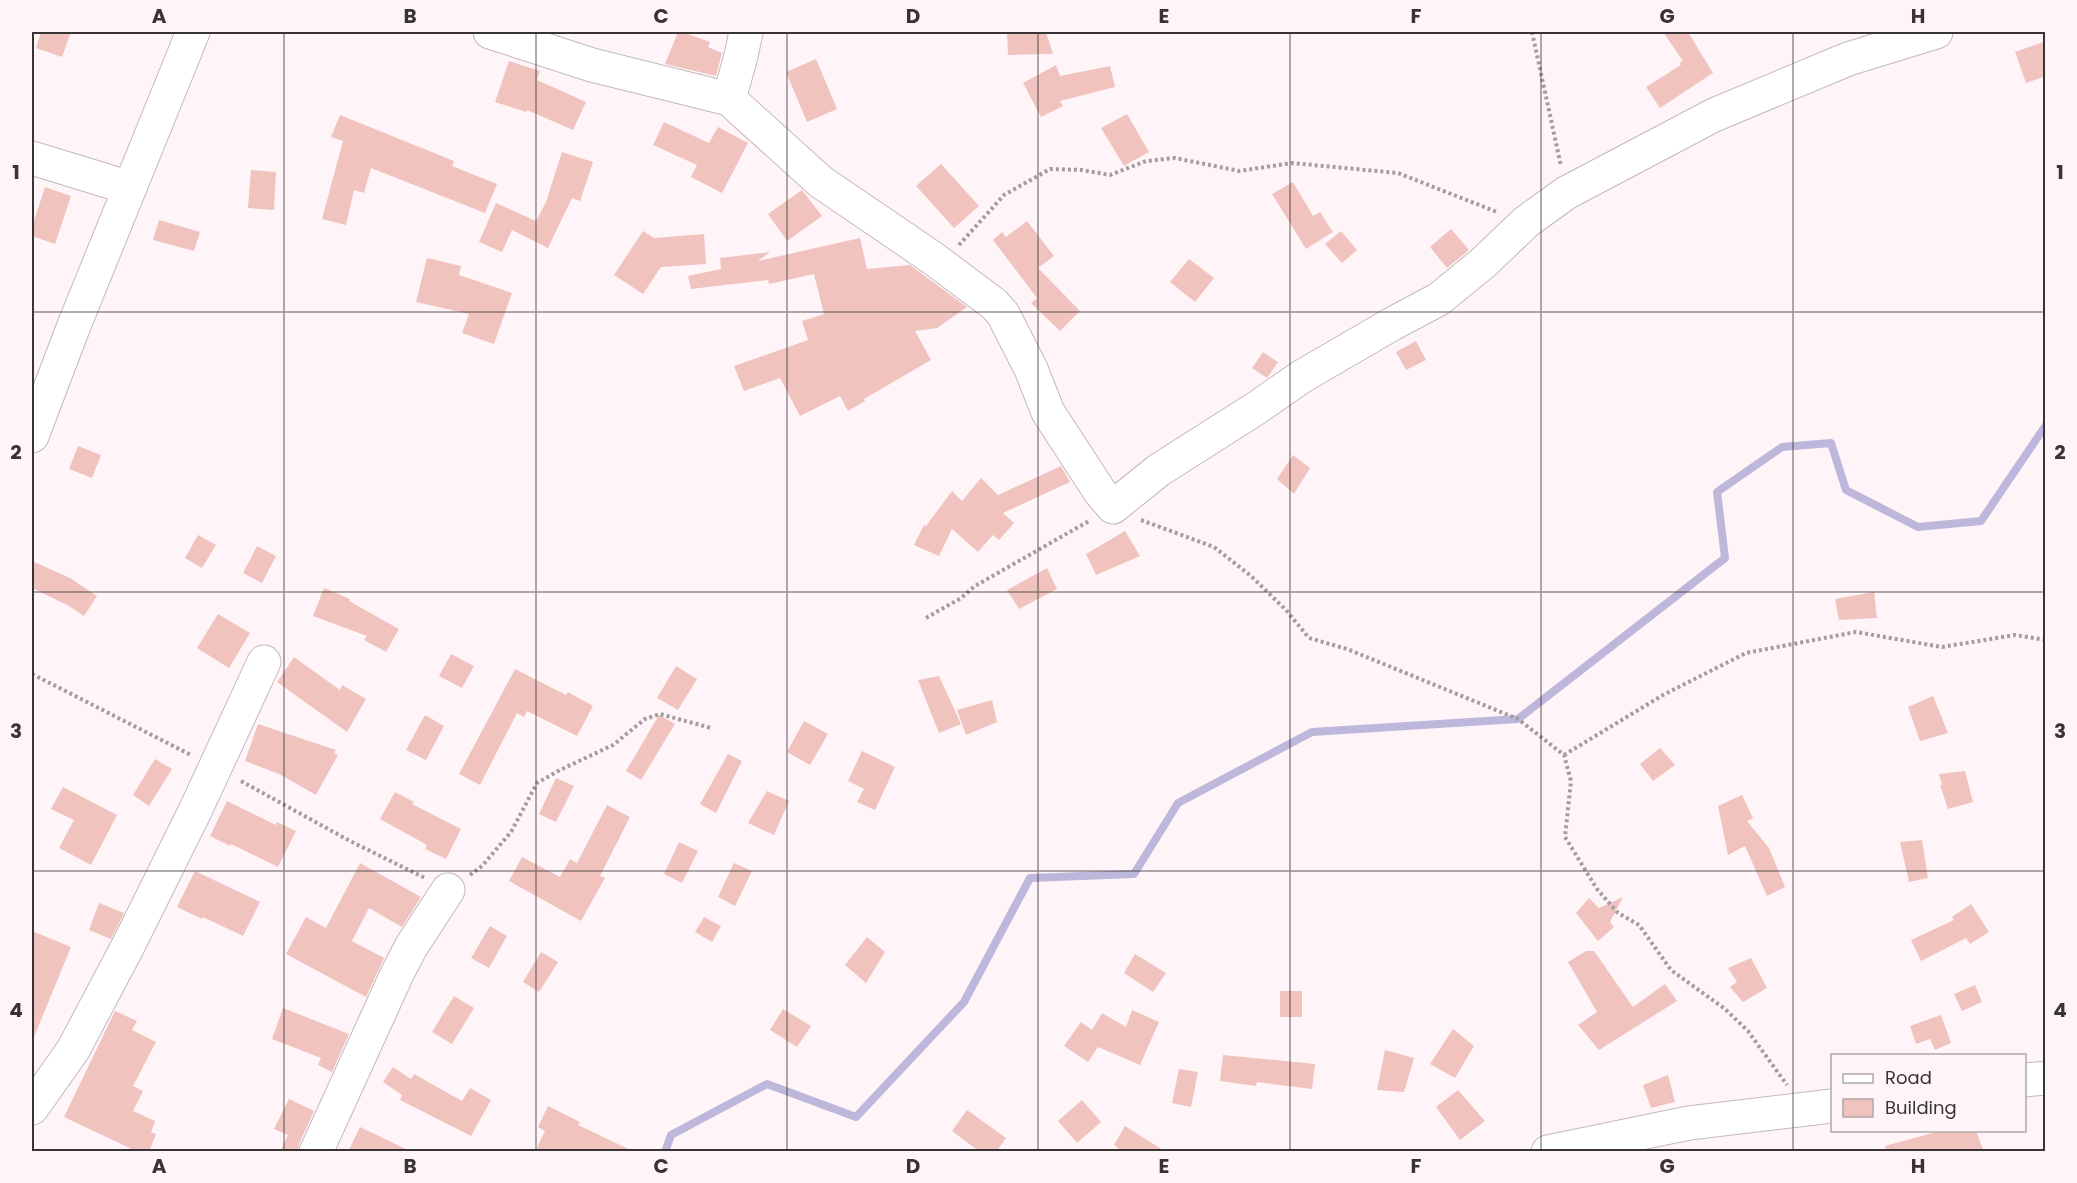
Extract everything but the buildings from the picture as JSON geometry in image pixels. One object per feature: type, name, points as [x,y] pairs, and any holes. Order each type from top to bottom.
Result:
[{"type":"street","points":[[32,436],[73,328],[193,32]]},
{"type":"street","points":[[489,32],[592,65],[729,99],[821,182],[994,304],[1003,314],[1031,369],[1048,412],[1100,492],[1113,507],[1160,470],[1301,377],[1439,299],[1483,263],[1526,222],[1566,192],[1714,115],[1848,59],[1936,32]]},
{"type":"street","points":[[729,99],[746,32]]},
{"type":"street","points":[[32,158],[130,188]]},
{"type":"street","points":[[32,1108],[73,1050],[128,946],[195,811],[264,662]]},
{"type":"street","points":[[316,1152],[397,974],[411,947],[448,890]]},
{"type":"street","points":[[2026,1080],[2046,1078]]},
{"type":"street","points":[[1548,1152],[1689,1123],[1819,1108]]},
{"type":"path","points":[[1532,32],[1566,192]]},
{"type":"path","points":[[941,265],[1004,195],[1050,169],[1082,170],[1110,175],[1146,161],[1175,158],[1239,171],[1292,163],[1398,173],[1526,222]]},
{"type":"path","points":[[926,618],[961,598],[975,586],[1113,507],[1125,514],[1214,547],[1251,576],[1286,610],[1309,638],[1347,649],[1518,719],[1564,756],[1571,782],[1564,837],[1597,889],[1618,913],[1639,925],[1671,970],[1725,1009],[1819,1108]]},
{"type":"path","points":[[1564,756],[1663,695],[1746,653],[1856,632],[1942,647],[2015,635],[2046,640]]},
{"type":"path","points":[[448,890],[483,866],[511,832],[537,783],[613,746],[645,719],[660,714],[711,728]]},
{"type":"waterway","points":[[665,1152],[671,1135],[767,1084],[856,1117],[964,1002],[1030,878],[1134,874],[1178,803],[1312,732],[1518,719],[1725,558],[1717,492],[1782,447],[1831,443],[1846,490],[1918,527],[1981,521],[2046,425]]}]
